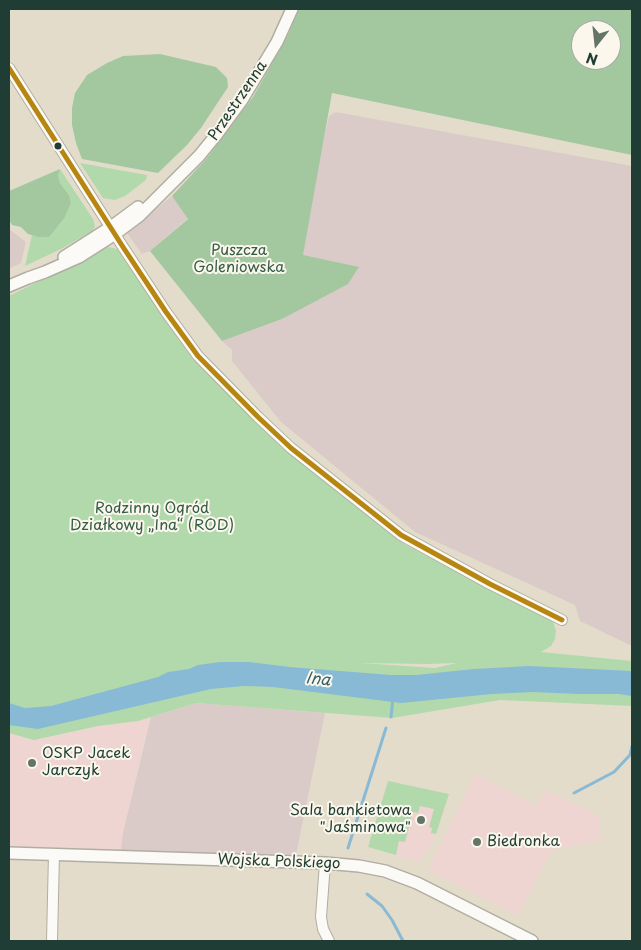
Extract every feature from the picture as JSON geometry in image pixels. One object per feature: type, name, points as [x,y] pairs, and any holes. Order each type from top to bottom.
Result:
[{"type":"street","name":"Przestrzenna","points":[[9,286],[28,278],[113,230],[171,183],[199,156],[242,100],[277,42],[292,9]]},
{"type":"street","points":[[9,68],[166,312],[198,356],[258,417],[291,448],[401,535],[490,584],[562,620]]},
{"type":"street","name":"Wojska Polskiego","points":[[9,853],[325,863],[372,868],[417,883],[532,941]]},
{"type":"street","points":[[52,941],[54,854]]},
{"type":"street","points":[[325,863],[321,917],[323,929],[329,941]]},
{"type":"shaded area","points":[[336,112],[632,166],[632,646],[580,621],[575,605],[415,532],[281,422],[232,361],[232,350],[222,341],[282,319],[329,116]]},
{"type":"shaded area","points":[[172,196],[188,218],[150,251],[142,254],[127,233]]},
{"type":"shaded area","points":[[9,229],[26,242],[21,263],[9,269]]},
{"type":"shaded area","points":[[196,703],[325,713],[296,855],[121,851],[123,833],[151,717]]},
{"type":"shaded area","points":[[151,717],[123,833],[121,851],[9,847],[9,733],[35,740]]},
{"type":"shaded area","points":[[476,774],[536,806],[545,790],[599,816],[601,840],[552,850],[518,916],[428,870]]},
{"type":"shaded area","points":[[388,781],[449,794],[436,834],[420,862],[368,847]]},
{"type":"green space","name":"Puszcza Goleniowska","points":[[299,9],[632,9],[632,155],[332,93],[303,255],[359,267],[348,284],[282,319],[222,341],[150,251],[188,219],[172,196],[207,158],[253,97],[288,35]]},
{"type":"green space","points":[[160,54],[216,67],[227,78],[228,87],[201,128],[187,145],[158,173],[82,159],[72,125],[72,108],[75,93],[87,75],[123,56]]},
{"type":"green space","points":[[80,163],[147,175],[146,180],[125,196],[115,200],[103,198]]},
{"type":"green space","points":[[60,169],[93,219],[95,227],[92,231],[61,249],[25,266],[32,235],[38,237],[65,217],[71,203],[69,195],[60,183],[58,175]]},
{"type":"green space","points":[[60,169],[58,175],[60,183],[69,195],[71,203],[65,217],[49,237],[38,237],[28,234],[21,227],[12,225],[9,220],[9,191]]},
{"type":"green space","name":"Rodzinny Ogród Działkowy „Ina“ (ROD)","points":[[108,247],[117,249],[192,358],[272,437],[404,544],[553,621],[556,631],[555,639],[551,646],[541,652],[632,661],[632,706],[500,700],[392,718],[196,703],[138,721],[98,726],[34,740],[9,733],[9,296]],"holes":[[[361,663],[457,663],[435,668]]]},
{"type":"green space","points":[[388,781],[449,794],[436,834],[431,833],[432,828],[429,827],[434,809],[420,806],[418,813],[413,812],[405,842],[399,841],[396,855],[368,847]]},
{"type":"water","name":"Ina","points":[[220,662],[249,662],[391,675],[416,675],[529,666],[632,671],[632,696],[533,692],[401,703],[273,687],[244,686],[211,689],[38,729],[9,725],[9,703],[25,708],[51,706],[158,677],[168,672]]},
{"type":"waterway","points":[[391,717],[393,698]]},
{"type":"waterway","points":[[348,848],[386,728]]},
{"type":"waterway","points":[[574,793],[614,772],[630,755],[632,746]]},
{"type":"waterway","points":[[367,894],[382,906],[403,941]]},
{"type":"transit line","points":[[9,68],[166,312],[198,356],[258,417],[291,448],[401,535],[490,584],[562,620]]},
{"type":"place","name":"OSKP Jacek Jarczyk","points":[[32,763]]},
{"type":"place","name":"Sala bankietowa \"Jaśminowa\"","points":[[421,820]]},
{"type":"place","name":"Biedronka","points":[[477,842]]}]
